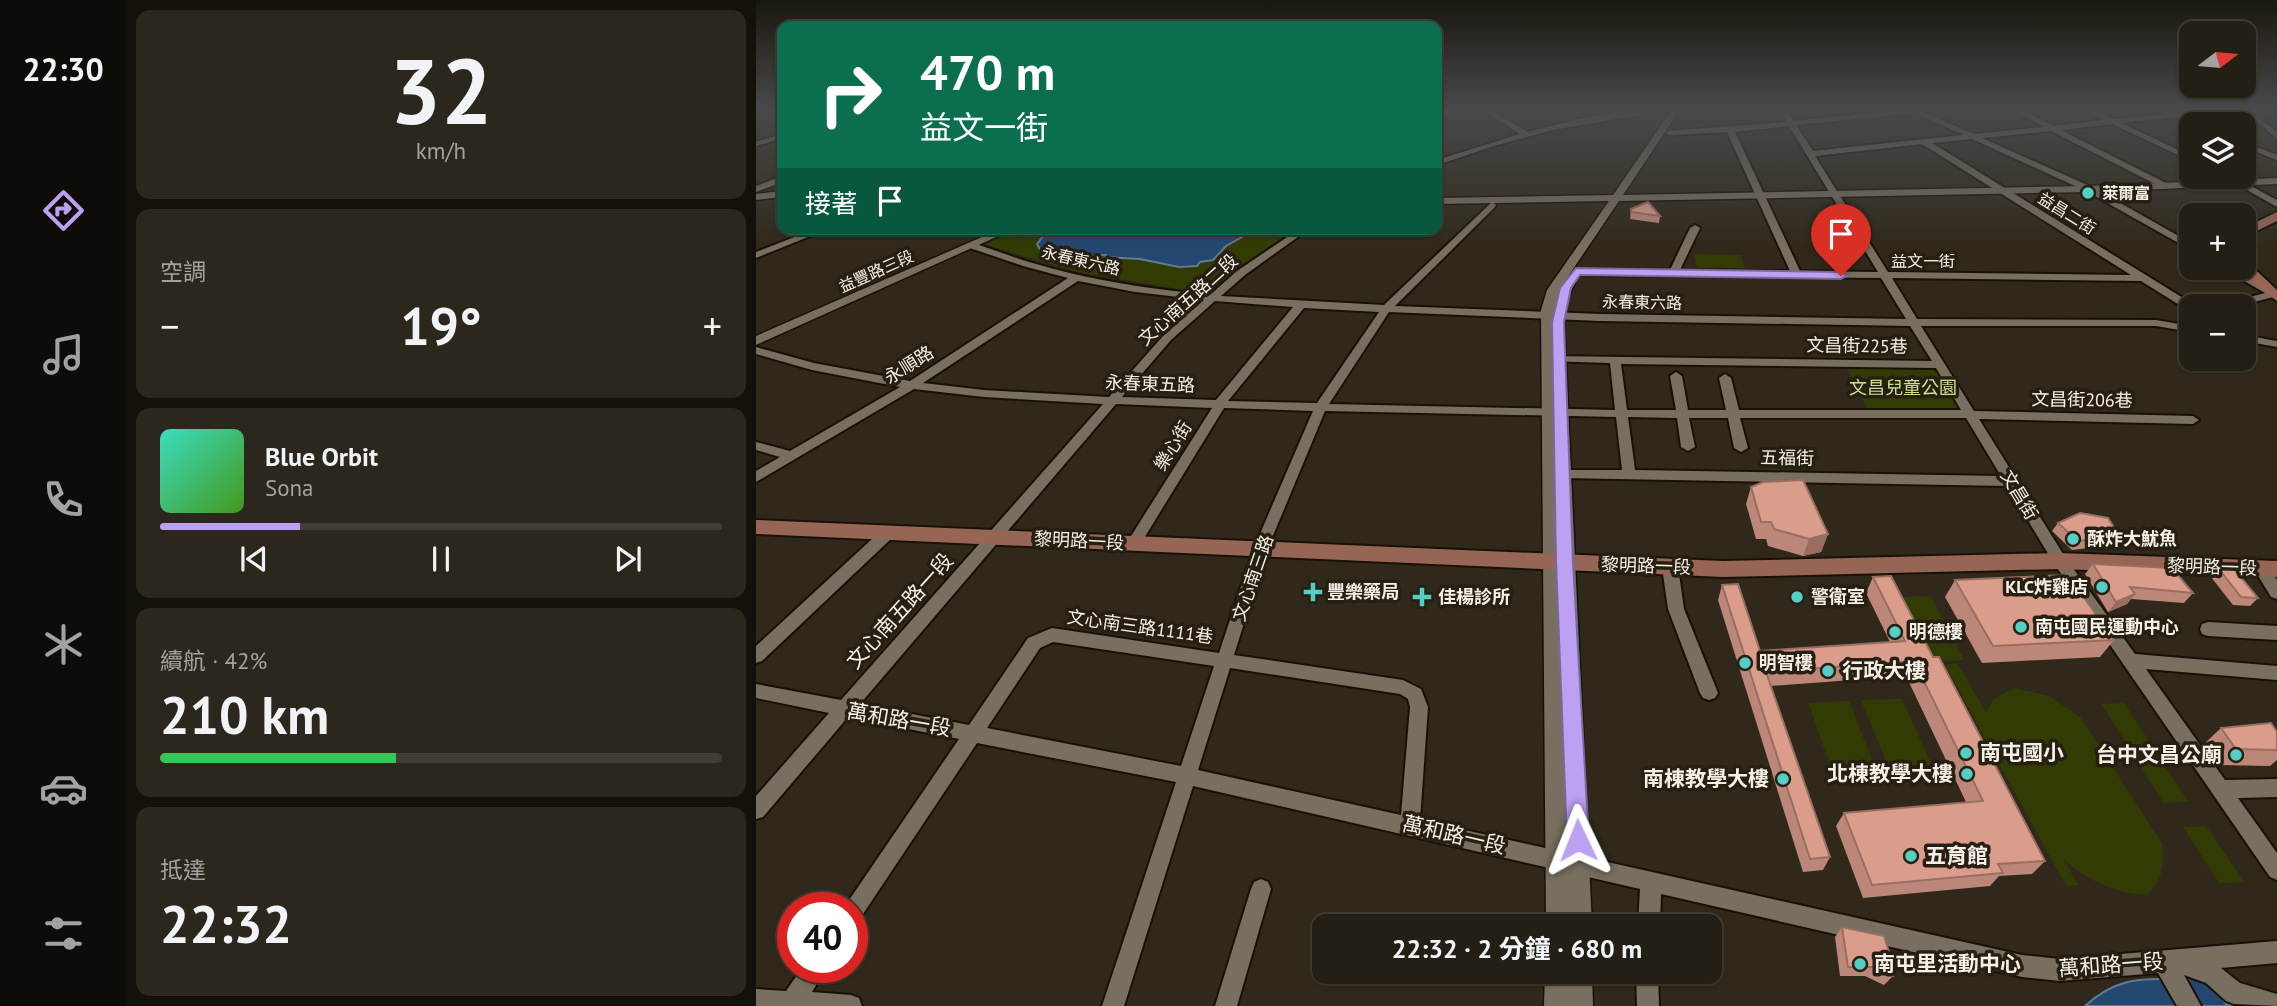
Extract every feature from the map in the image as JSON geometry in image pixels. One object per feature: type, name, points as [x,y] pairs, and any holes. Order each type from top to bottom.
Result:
[{"type":"main road","points":[[2256,227],[2277,216]]},
{"type":"main road","points":[[2256,275],[2275,294]]},
{"type":"main road","name":"黎明路一段","points":[[756,527],[1723,569],[2060,561],[2269,569]]},
{"type":"street","points":[[1442,161],[1462,155]]},
{"type":"street","points":[[1553,317],[1566,288],[1646,155]]},
{"type":"street","points":[[1578,914],[1569,863],[1554,413],[1553,290],[1598,224],[1652,155]]},
{"type":"street","points":[[1742,155],[1797,275]]},
{"type":"street","name":"文昌街","points":[[1812,155],[2060,561],[2277,870]]},
{"type":"street","name":"益昌二街","points":[[1944,155],[2179,300]]},
{"type":"street","points":[[2014,155],[2089,189],[2179,240]]},
{"type":"street","points":[[2104,155],[2165,186]]},
{"type":"street","points":[[2256,182],[2277,181]]},
{"type":"street","points":[[1442,203],[2179,185]]},
{"type":"street","points":[[2251,189],[2277,204]]},
{"type":"street","points":[[1442,203],[1492,205],[1618,200]]},
{"type":"street","points":[[1563,203],[1588,211],[1598,224]]},
{"type":"street","name":"文心南三路","points":[[1112,1006],[1261,550],[1320,408],[1386,309],[1492,205]]},
{"type":"street","points":[[1674,273],[1695,228]]},
{"type":"street","points":[[756,256],[809,235]]},
{"type":"street","name":"文心南五路二段","points":[[996,537],[1167,338],[1211,298],[1297,235]]},
{"type":"street","name":"永春東六路","points":[[977,238],[1077,277],[1211,298],[1301,305],[1553,317],[2156,323],[2179,327]]},
{"type":"street","name":"益豐路三段","points":[[756,334],[977,238]]},
{"type":"street","name":"益豐路三段","points":[[756,341],[977,238]]},
{"type":"street","name":"益文一街","points":[[1576,272],[2143,278]]},
{"type":"street","name":"永順路","points":[[756,477],[914,384],[1077,277]]},
{"type":"street","points":[[2249,280],[2275,294]]},
{"type":"street","points":[[2256,299],[2275,294]]},
{"type":"street","name":"樂心街","points":[[1133,544],[1220,404],[1301,305]]},
{"type":"street","points":[[2256,340],[2277,344]]},
{"type":"street","name":"永春東五路","points":[[756,350],[851,373],[1014,396],[1320,408],[1734,415]]},
{"type":"street","name":"文昌街225巷","points":[[1553,359],[1940,365]]},
{"type":"street","points":[[1615,359],[1629,475]]},
{"type":"street","points":[[1676,376],[1688,447]]},
{"type":"street","points":[[1725,378],[1741,447]]},
{"type":"street","points":[[1554,413],[1562,473],[1559,562]]},
{"type":"street","name":"文昌街206巷","points":[[1734,415],[2193,419]]},
{"type":"street","points":[[756,446],[791,456]]},
{"type":"street","name":"五福街","points":[[1562,473],[2011,481]]},
{"type":"street","points":[[756,656],[889,533]]},
{"type":"street","name":"文心南五路一段","points":[[756,810],[996,537]]},
{"type":"street","points":[[1670,567],[1676,609],[1709,694]]},
{"type":"street","points":[[2269,569],[2277,593]]},
{"type":"street","points":[[2208,629],[2277,633]]},
{"type":"street","name":"文心南三路1111巷","points":[[866,892],[1034,643],[1052,635],[1403,687],[1415,694],[1419,707],[1410,824]]},
{"type":"street","points":[[2130,661],[2277,673]]},
{"type":"street","name":"萬和路一段","points":[[756,691],[1188,776],[1410,824],[1651,883],[2022,966],[2060,970],[2169,965],[2277,952]]},
{"type":"street","points":[[2222,789],[2277,788]]},
{"type":"street","points":[[1560,914],[1569,863]]},
{"type":"street","points":[[1650,914],[1651,883]]},
{"type":"street","points":[[1226,1006],[1261,889]]},
{"type":"street","points":[[2169,965],[2213,975],[2234,993],[2277,1005]]},
{"type":"street","points":[[2169,965],[2190,1006]]},
{"type":"street","points":[[792,1002],[805,983]]},
{"type":"street","points":[[1557,984],[1557,1006]]},
{"type":"street","points":[[1580,984],[1580,1006]]},
{"type":"street","points":[[1647,984],[1648,1006]]},
{"type":"street","points":[[756,1000],[851,1006]]},
{"type":"green space","points":[[1005,235],[1285,235],[1202,293],[1077,272],[986,245]]},
{"type":"green space","points":[[1694,254],[1741,255],[1745,269],[1697,268]]},
{"type":"green space","name":"文昌兒童公園","points":[[1846,366],[1934,367],[1962,411],[1868,410]]},
{"type":"green space","points":[[1931,596],[1964,660],[1934,661],[1903,597]]},
{"type":"green space","points":[[1957,663],[1986,712],[1994,699],[2014,688],[2050,696],[2081,718],[2162,843],[2161,872],[2152,890],[2146,895],[2123,892],[2083,874],[2064,860],[2078,885],[2066,886],[1945,665]]},
{"type":"green space","points":[[1902,699],[1938,779],[1894,781],[1861,700]]},
{"type":"green space","points":[[1849,701],[1881,782],[1837,784],[1808,703]]},
{"type":"green space","points":[[2124,703],[2152,746],[2129,747],[2101,704]]},
{"type":"green space","points":[[2157,754],[2188,801],[2164,803],[2132,755]]},
{"type":"green space","points":[[2206,826],[2244,882],[2219,883],[2183,827]]},
{"type":"water","points":[[1044,235],[1246,235],[1226,246],[1213,260],[1200,262],[1197,266],[1179,267],[1140,259],[1105,257],[1106,255],[1077,256],[1040,249],[1037,244]]},
{"type":"water","points":[[2207,977],[2226,1004],[2234,1006],[2085,1006],[2114,986],[2129,982]]},
{"type":"building","points":[[1648,202],[1660,216],[1631,212],[1631,209]]},
{"type":"building","points":[[1803,480],[1828,534],[1809,539],[1774,529],[1771,522],[1761,522],[1751,487],[1763,482]]},
{"type":"building","points":[[2080,513],[2108,518],[2120,537],[2078,541],[2058,523]]},
{"type":"building","points":[[2093,564],[2172,568],[2193,593],[2130,587],[2135,594],[2116,602]]},
{"type":"building","points":[[2219,569],[2234,569],[2258,598],[2241,597]]},
{"type":"building","name":"南屯國民運動中心","points":[[2068,575],[2114,640],[1993,646],[1955,580]]},
{"type":"building","points":[[1891,576],[1933,657],[1939,657],[2045,861],[1998,864],[2003,873],[1872,885],[1844,813],[1983,801],[1914,661],[1766,672],[1830,857],[1810,859],[1722,585],[1738,584],[1760,651],[1905,641],[1873,577]]},
{"type":"building","points":[[2271,723],[2277,732],[2277,750],[2236,749],[2221,728]]},
{"type":"building","points":[[1842,927],[1884,936],[1892,961],[1893,976],[1873,967],[1848,967]]},
{"type":"place","name":"萊爾富","points":[[2088,193]]},
{"type":"place","name":"酥炸大魷魚","points":[[2073,539]]},
{"type":"place","name":"KLC炸雞店","points":[[2102,587]]},
{"type":"place","name":"豐樂藥局","points":[[1313,592]]},
{"type":"place","name":"佳楊診所","points":[[1422,597]]},
{"type":"place","name":"警衛室","points":[[1797,597]]},
{"type":"place","name":"南屯國民運動中心","points":[[2021,627]]},
{"type":"place","name":"明德樓","points":[[1895,632]]},
{"type":"place","name":"明智樓","points":[[1745,663]]},
{"type":"place","name":"行政大樓","points":[[1828,671]]},
{"type":"place","name":"南屯國小","points":[[1966,753]]},
{"type":"place","name":"台中文昌公廟","points":[[2236,755]]},
{"type":"place","name":"北棟教學大樓","points":[[1967,774]]},
{"type":"place","name":"南棟教學大樓","points":[[1783,779]]},
{"type":"place","name":"五育館","points":[[1911,856]]},
{"type":"place","name":"南屯里活動中心","points":[[1860,964]]},
{"type":"route","points":[[1578,840],[1565,562],[1558,322],[1561,299],[1566,288],[1576,272],[1841,276]]}]
